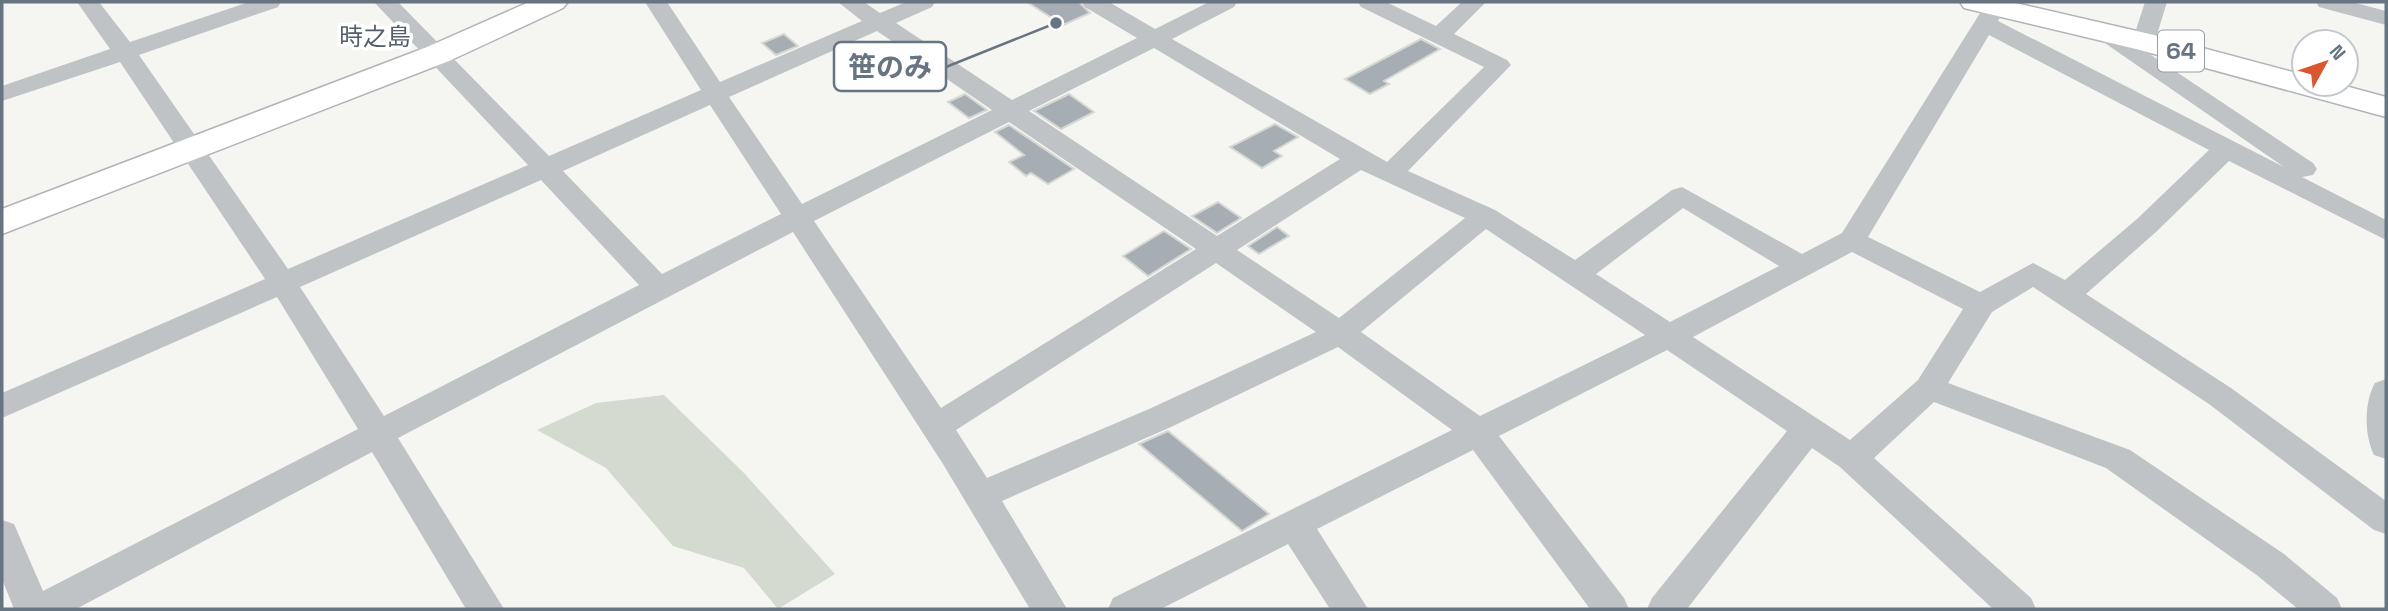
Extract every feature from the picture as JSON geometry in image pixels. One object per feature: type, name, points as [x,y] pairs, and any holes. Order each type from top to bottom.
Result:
[{"type":"main road","points":[[2,222],[438,54],[553,2]]},
{"type":"main road","name":"64","points":[[1991,6],[2143,41],[2386,107]]},
{"type":"street","points":[[88,2],[195,147],[378,433],[486,609]]},
{"type":"street","points":[[2,94],[270,2]]},
{"type":"street","points":[[385,2],[438,54],[658,288]]},
{"type":"street","points":[[656,2],[796,218],[983,494],[1049,609]]},
{"type":"street","points":[[849,2],[1340,333],[1478,432],[1611,609]]},
{"type":"street","points":[[2,406],[924,2]]},
{"type":"street","points":[[1093,2],[1359,159],[1485,215],[1576,274],[1852,458],[2018,609]]},
{"type":"street","points":[[43,609],[658,288],[1226,2]]},
{"type":"street","points":[[1369,2],[1499,65],[1390,174]]},
{"type":"street","points":[[1438,36],[1475,2]]},
{"type":"street","points":[[2143,41],[2157,2]]},
{"type":"street","points":[[2328,2],[2386,18]]},
{"type":"street","points":[[1126,609],[1669,336],[1852,240],[1991,6],[2227,148],[2386,230]]},
{"type":"street","points":[[2098,30],[2386,223]]},
{"type":"street","points":[[2067,295],[2147,225],[2227,148]]},
{"type":"street","points":[[938,426],[1359,159]]},
{"type":"street","points":[[1576,274],[1682,195],[1803,267]]},
{"type":"street","points":[[983,494],[1160,418],[1340,333],[1485,215]]},
{"type":"street","points":[[1852,240],[1981,305]]},
{"type":"street","points":[[1852,458],[1929,388],[1981,305],[2034,272],[2220,396],[2386,520]]},
{"type":"street","points":[[1929,388],[2118,459],[2271,565],[2324,609]]},
{"type":"street","points":[[2386,391],[2383,407],[2386,446]]},
{"type":"street","points":[[1665,609],[1808,429]]},
{"type":"street","points":[[1295,526],[1350,609]]},
{"type":"street","points":[[2,534],[32,609]]},
{"type":"shaded area","points":[[664,395],[744,473],[835,574],[778,609],[744,568],[673,546],[606,468],[537,430],[596,403]]},
{"type":"building","points":[[1027,2],[1079,2],[1090,13],[1063,25]]},
{"type":"building","points":[[784,34],[798,46],[776,55],[762,43]]},
{"type":"building","points":[[1421,39],[1440,49],[1384,81],[1389,84],[1370,94],[1345,79]]},
{"type":"building","points":[[965,94],[987,110],[969,118],[948,102]]},
{"type":"building","points":[[1069,94],[1094,112],[1061,129],[1034,111]]},
{"type":"building","points":[[1275,124],[1298,137],[1274,151],[1282,156],[1262,168],[1230,147]]},
{"type":"building","points":[[1009,125],[1074,169],[1048,184],[1031,173],[1026,176],[1009,162],[1024,155],[995,132]]},
{"type":"building","points":[[1218,202],[1241,218],[1217,233],[1192,216]]},
{"type":"building","points":[[1277,227],[1289,236],[1259,254],[1248,246]]},
{"type":"building","points":[[1164,231],[1191,249],[1148,276],[1123,256]]},
{"type":"building","points":[[1168,431],[1269,514],[1242,531],[1139,444]]},
{"type":"place","name":"笹のみ","points":[[1056,23]]},
{"type":"district","name":"時之島","points":[[375,37]]}]
